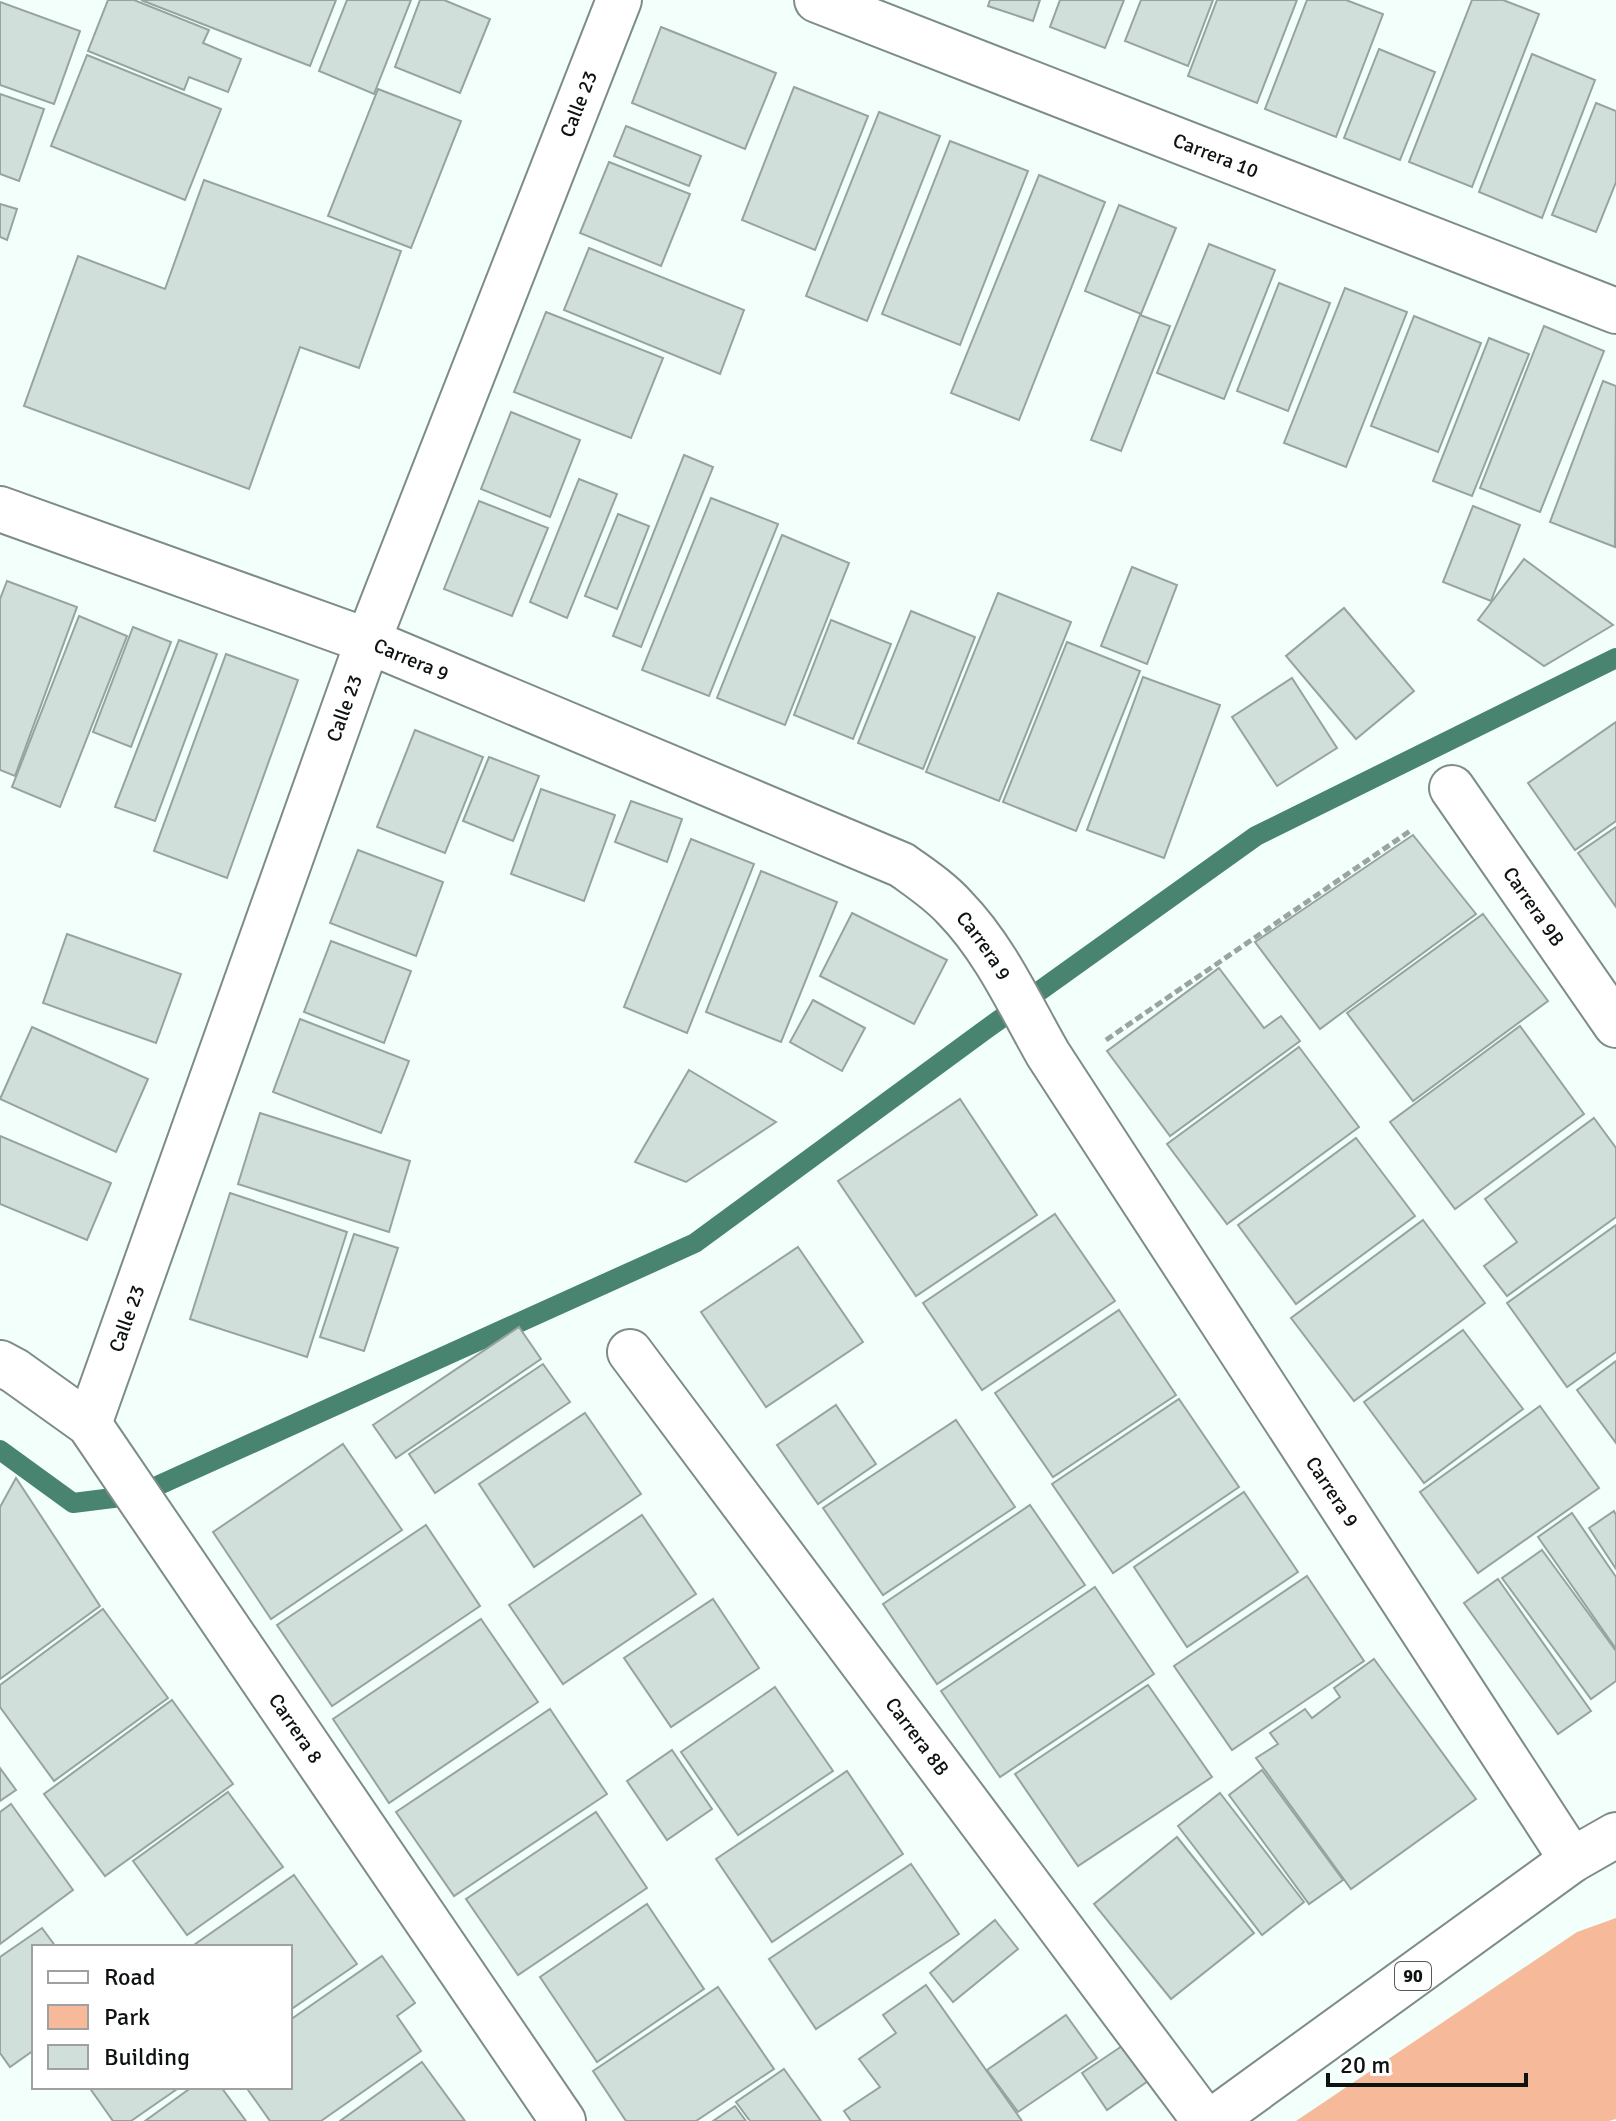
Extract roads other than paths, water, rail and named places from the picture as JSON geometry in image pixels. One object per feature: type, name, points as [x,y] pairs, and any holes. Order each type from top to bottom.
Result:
[{"type":"main road","name":"Calle 23","points":[[89,1424],[368,641],[619,0]]},
{"type":"main road","name":"Carrera 10","points":[[817,0],[1616,311]]},
{"type":"main road","name":"Carrera 9","points":[[0,509],[368,641],[902,865],[954,906],[972,926],[999,967],[1054,1063],[1572,1860]]},
{"type":"main road","name":"Carrera 9B","points":[[1455,793],[1616,1025]]},
{"type":"main road","name":"Carrera 8B","points":[[630,1352],[1205,2121]]},
{"type":"main road","name":"Carrera 8","points":[[0,1363],[89,1424],[563,2121]]},
{"type":"main road","name":"90","points":[[1212,2121],[1572,1860],[1616,1835]]},
{"type":"waterway","points":[[0,1450],[73,1503],[137,1495],[695,1243],[1256,836],[1616,658]]}]
